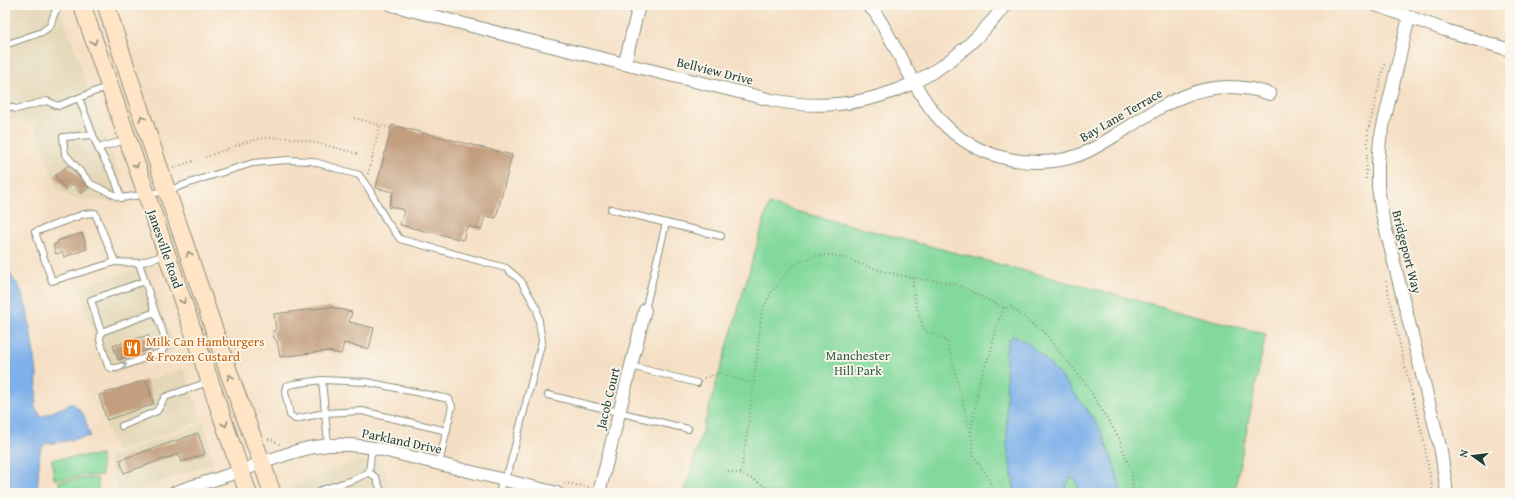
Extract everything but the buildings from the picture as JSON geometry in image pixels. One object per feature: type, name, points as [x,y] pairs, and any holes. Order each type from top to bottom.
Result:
[{"type":"main road","name":"Janesville Road","points":[[82,5],[248,493]]},
{"type":"main road","name":"Janesville Road","points":[[106,5],[167,192],[272,493]]},
{"type":"street","name":"Bellview Drive","points":[[392,5],[510,36],[772,100],[796,104],[835,104],[859,101],[879,96],[915,83],[957,56],[986,29],[1005,5]]},
{"type":"street","points":[[625,63],[639,5]]},
{"type":"street","name":"Bay Lane Terrace","points":[[867,5],[874,11],[926,102],[941,121],[957,136],[972,146],[996,156],[1009,159],[1033,162],[1056,160],[1084,152],[1103,143],[1163,105],[1197,91],[1222,87],[1237,87],[1258,90],[1270,94]]},
{"type":"street","points":[[1376,5],[1474,40],[1510,50]]},
{"type":"street","name":"Bridgeport Way","points":[[1409,17],[1380,139],[1378,187],[1382,214],[1441,451],[1447,493]]},
{"type":"street","name":"Jacob Court","points":[[599,493],[645,310]]},
{"type":"street","name":"Parkland Drive","points":[[173,493],[262,464],[284,455],[315,447],[359,445],[557,493]]},
{"type":"lane","points":[[5,45],[42,32],[50,26],[55,12],[60,5]]},
{"type":"lane","points":[[5,105],[16,110],[47,102],[58,106],[109,86]]},
{"type":"lane","points":[[79,98],[98,148],[115,179],[121,198]]},
{"type":"lane","points":[[93,135],[62,137],[65,154],[91,184],[121,198],[167,192],[204,178],[254,163],[287,160],[311,161],[359,176],[369,189],[386,220],[400,239],[506,268],[521,282],[537,309],[542,341],[509,469],[503,479],[499,493]]},
{"type":"lane","points":[[98,148],[127,140]]},
{"type":"lane","points":[[611,208],[721,236]]},
{"type":"lane","points":[[115,262],[95,213],[84,214],[35,232],[52,281],[115,262],[139,263],[167,255]]},
{"type":"lane","points":[[645,310],[666,223]]},
{"type":"lane","points":[[139,263],[166,343],[163,351],[159,353],[116,368],[111,368],[108,366],[100,340],[101,332],[91,300],[145,281]]},
{"type":"lane","points":[[101,332],[155,312]]},
{"type":"lane","points":[[631,366],[697,383]]},
{"type":"lane","points":[[322,380],[328,446]]},
{"type":"lane","points":[[439,464],[447,431],[452,406],[449,399],[367,382],[322,380],[286,386],[285,392],[290,415],[295,419],[325,413],[362,411],[447,431]]},
{"type":"lane","points":[[122,426],[157,411],[165,397],[210,381]]},
{"type":"lane","points":[[548,395],[688,429]]},
{"type":"lane","points":[[369,472],[372,448]]},
{"type":"lane","points":[[321,493],[321,490],[353,480],[369,472]]},
{"type":"lane","points":[[369,472],[376,478],[382,493]]},
{"type":"path","points":[[354,118],[391,128],[389,136]]},
{"type":"path","points":[[368,175],[380,125]]},
{"type":"path","points":[[205,157],[246,142],[271,138],[299,139],[359,154]]},
{"type":"path","points":[[176,167],[193,161]]},
{"type":"path","points":[[741,473],[751,406],[752,384],[762,310],[771,293],[793,266],[815,256],[834,256],[885,272],[914,278],[954,282],[1004,308],[1011,307],[1043,331],[1085,383],[1119,438],[1132,474],[1133,493]]},
{"type":"path","points":[[914,278],[913,283],[916,304],[924,330],[947,341],[971,434],[974,457],[986,474],[994,493]]},
{"type":"path","points":[[971,434],[980,379],[990,354],[998,322],[1004,308]]},
{"type":"path","points":[[697,383],[701,379],[719,373],[752,384]]},
{"type":"path","points":[[728,470],[741,473],[756,480],[771,491],[771,493]]},
{"type":"shaded area","points":[[5,5],[59,5],[129,203],[75,199],[58,191],[33,123],[5,118]]},
{"type":"shaded area","points":[[146,266],[175,348],[166,355],[114,374],[105,370],[79,287]]},
{"type":"shaded area","points":[[184,369],[202,421],[115,452],[96,397]]},
{"type":"shaded area","points":[[204,423],[213,463],[129,493],[119,493],[108,458]]},
{"type":"shaded area","points":[[359,460],[381,462],[392,493],[295,493],[293,486]]},
{"type":"green space","name":"Manchester Hill Park","points":[[769,204],[1266,334],[1234,493],[684,493]]},
{"type":"green space","points":[[101,455],[102,475],[54,479],[52,459]]},
{"type":"green space","points":[[97,478],[99,493],[60,493],[59,481]]},
{"type":"water","points":[[5,261],[13,279],[19,286],[27,310],[37,374],[36,402],[34,405],[41,417],[73,403],[84,415],[90,436],[55,443],[46,443],[40,450],[37,493],[5,492]]},
{"type":"water","points":[[1013,336],[1023,340],[1047,361],[1094,419],[1101,431],[1118,476],[1121,493],[1080,493],[1075,479],[1070,478],[1063,493],[1015,493],[1007,446],[1006,349],[1009,339]]},
{"type":"place","name":"Milk Can Hamburgers & Frozen Custard","points":[[132,348]]}]
